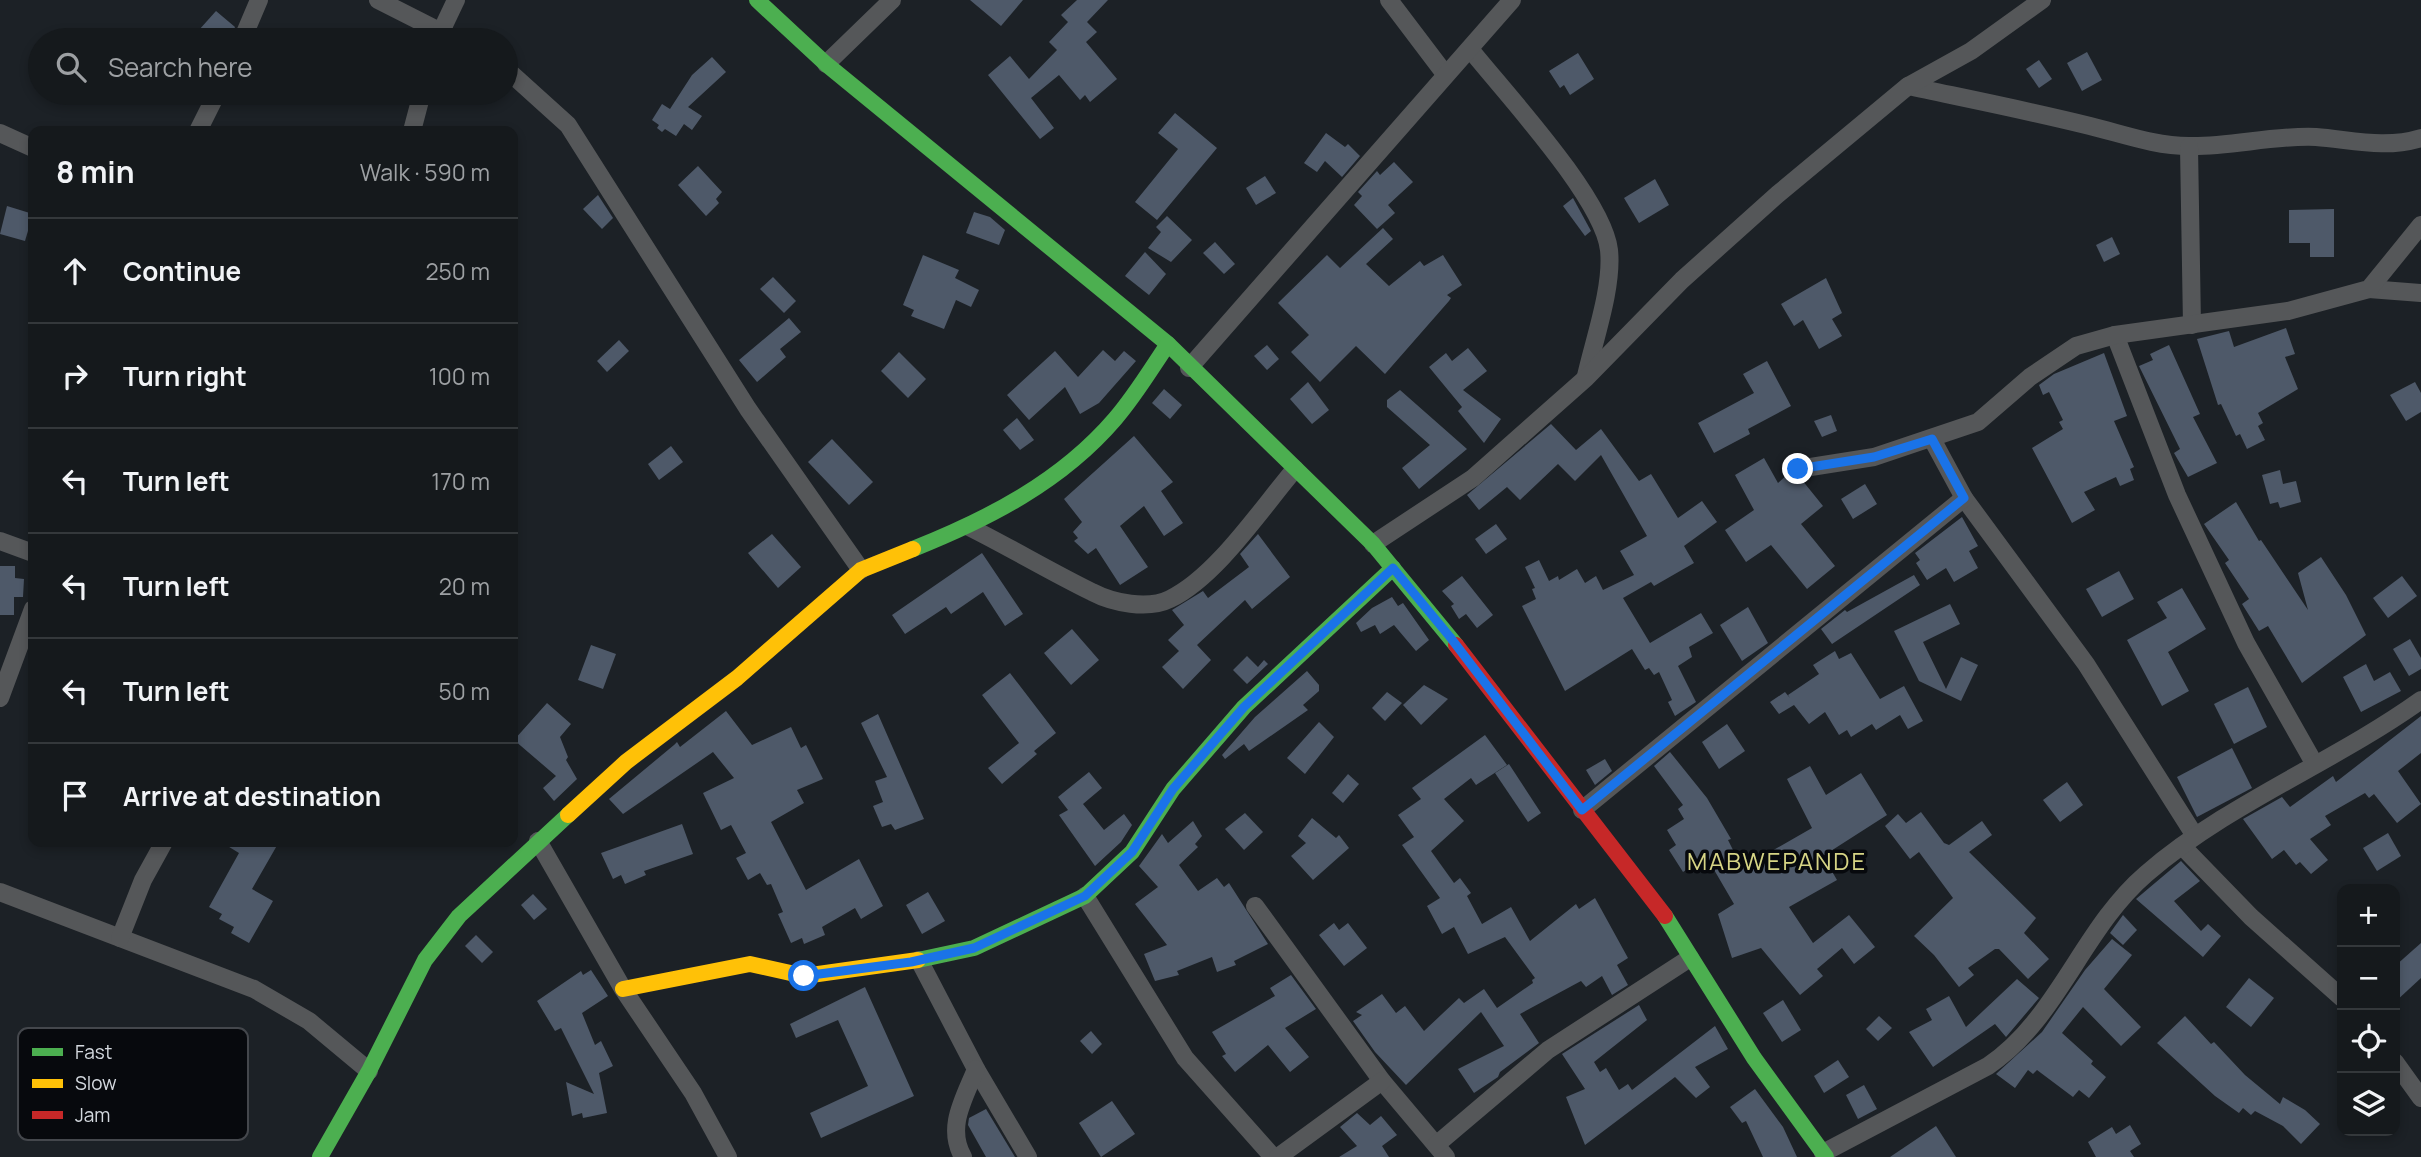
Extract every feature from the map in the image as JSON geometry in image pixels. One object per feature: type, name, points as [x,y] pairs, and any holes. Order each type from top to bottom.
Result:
[{"type":"street","points":[[247,28],[259,0]]},
{"type":"street","points":[[378,0],[425,28]]},
{"type":"street","points":[[442,28],[456,0]]},
{"type":"street","points":[[757,0],[826,64],[1168,344],[1189,368],[1373,544],[1450,637],[1672,926],[1754,1058],[1824,1155],[1988,1066],[2013,1049],[2116,906],[2145,875],[2189,841],[2421,700]]},
{"type":"street","points":[[826,64],[892,0]]},
{"type":"street","points":[[1389,0],[1445,75]]},
{"type":"street","points":[[1189,368],[1512,0]]},
{"type":"street","points":[[1373,544],[1473,478],[1586,377],[1691,271],[1778,194],[1908,86],[1970,51],[2042,0]]},
{"type":"street","points":[[1470,49],[1563,166],[1599,218],[1609,250],[1606,285],[1586,377]]},
{"type":"street","points":[[518,79],[559,115],[576,136],[748,409],[862,570]]},
{"type":"street","points":[[1908,86],[2092,126],[2147,142],[2189,146],[2285,137],[2317,137],[2365,144],[2401,144],[2421,138]]},
{"type":"street","points":[[200,126],[211,105]]},
{"type":"street","points":[[413,126],[419,105]]},
{"type":"street","points":[[0,133],[28,146]]},
{"type":"street","points":[[2189,146],[2192,325]]},
{"type":"street","points":[[2369,289],[2421,225]]},
{"type":"street","points":[[1798,469],[1874,457],[1978,422],[2029,376],[2076,346],[2115,335],[2288,311],[2369,289],[2421,293]]},
{"type":"street","points":[[2115,335],[2177,495],[2235,619],[2314,763]]},
{"type":"street","points":[[320,1157],[369,1071],[425,960],[459,916],[626,762],[737,678],[862,570],[969,527],[1045,483],[1082,454],[1116,418],[1168,344]]},
{"type":"street","points":[[1932,439],[1964,498],[2085,664],[2189,841],[2251,917],[2337,994]]},
{"type":"street","points":[[969,527],[1024,554],[1094,594],[1134,605],[1168,600],[1203,578],[1295,469]]},
{"type":"street","points":[[1582,810],[1964,498]]},
{"type":"street","points":[[0,541],[28,550]]},
{"type":"street","points":[[623,989],[750,964],[804,976],[919,960],[974,948],[1085,896],[1132,852],[1173,789],[1244,707],[1393,568]]},
{"type":"street","points":[[0,698],[28,622]]},
{"type":"street","points":[[538,841],[623,989],[693,1093],[728,1157]]},
{"type":"street","points":[[120,937],[143,880],[161,847]]},
{"type":"street","points":[[0,892],[210,970],[282,1004],[309,1021],[369,1071]]},
{"type":"street","points":[[1085,896],[1185,1058],[1276,1157],[1382,1081]]},
{"type":"street","points":[[1255,906],[1382,1081],[1441,1151],[1548,1050],[1690,958]]},
{"type":"street","points":[[919,960],[976,1069],[1028,1157]]},
{"type":"street","points":[[962,1157],[954,1136],[956,1119],[976,1069]]},
{"type":"street","points":[[2400,1069],[2421,1098]]},
{"type":"building","points":[[970,0],[1023,0],[1001,26]]},
{"type":"building","points":[[1077,0],[1108,0],[1087,22],[1097,32],[1086,42],[1117,79],[1090,102],[1085,95],[1080,100],[1059,75],[1031,98],[1054,128],[1040,139],[988,75],[1010,56],[1029,79],[1057,50],[1049,42],[1068,22],[1061,15]]},
{"type":"building","points":[[216,11],[235,27],[235,28],[201,28]]},
{"type":"building","points":[[2087,52],[2102,80],[2082,91],[2067,63]]},
{"type":"building","points":[[1578,53],[1594,79],[1570,95],[1564,85],[1560,88],[1549,71]]},
{"type":"building","points":[[712,57],[726,72],[688,107],[702,116],[692,130],[684,124],[676,136],[665,129],[662,132],[657,128],[659,125],[652,120],[662,104],[670,109],[692,75]]},
{"type":"building","points":[[2039,60],[2052,79],[2039,88],[2026,69]]},
{"type":"building","points":[[1175,113],[1217,148],[1157,220],[1135,202],[1178,149],[1158,133]]},
{"type":"building","points":[[1326,133],[1345,147],[1348,144],[1360,156],[1342,177],[1325,161],[1317,172],[1304,163]]},
{"type":"building","points":[[1394,162],[1413,182],[1388,205],[1395,213],[1377,229],[1354,205],[1362,196],[1358,192],[1377,171],[1380,175]]},
{"type":"building","points":[[698,166],[722,192],[716,199],[719,203],[706,216],[678,185]]},
{"type":"building","points":[[1265,176],[1276,193],[1256,205],[1246,188]]},
{"type":"building","points":[[1655,179],[1669,205],[1639,223],[1624,198]]},
{"type":"building","points":[[598,195],[613,218],[602,229],[583,209]]},
{"type":"building","points":[[1573,198],[1591,231],[1585,236],[1563,206]]},
{"type":"building","points":[[7,206],[28,212],[25,241],[0,234]]},
{"type":"building","points":[[2334,209],[2334,257],[2310,257],[2310,243],[2289,243],[2289,210]]},
{"type":"building","points":[[974,212],[990,217],[1005,230],[999,245],[966,233]]},
{"type":"building","points":[[1167,216],[1192,240],[1171,262],[1148,248],[1161,232],[1156,227]]},
{"type":"building","points":[[1383,228],[1393,239],[1366,264],[1389,286],[1420,261],[1424,266],[1443,255],[1462,285],[1447,295],[1451,298],[1449,301],[1385,374],[1356,346],[1320,382],[1291,352],[1309,335],[1278,303],[1327,255],[1340,268]]},
{"type":"building","points":[[2112,237],[2120,254],[2104,262],[2096,245]]},
{"type":"building","points":[[1215,242],[1235,264],[1224,274],[1203,253]]},
{"type":"building","points":[[1145,252],[1166,274],[1149,295],[1125,276]]},
{"type":"building","points":[[923,255],[959,270],[955,278],[979,290],[971,307],[956,300],[944,329],[911,316],[914,310],[903,305]]},
{"type":"building","points":[[773,277],[796,301],[784,313],[760,289]]},
{"type":"building","points":[[1826,278],[1842,313],[1832,319],[1842,336],[1819,349],[1803,320],[1794,326],[1781,304]]},
{"type":"building","points":[[789,318],[801,332],[780,349],[786,357],[757,382],[739,360]]},
{"type":"building","points":[[2286,328],[2295,354],[2285,357],[2298,389],[2258,413],[2263,423],[2258,426],[2265,440],[2247,449],[2240,434],[2236,436],[2221,404],[2218,405],[2197,339],[2229,331],[2234,347]]},
{"type":"building","points":[[619,340],[629,351],[607,372],[597,361]]},
{"type":"building","points":[[1267,345],[1279,359],[1267,370],[1254,356]]},
{"type":"building","points":[[2169,345],[2200,414],[2193,417],[2217,463],[2188,477],[2174,453],[2180,449],[2139,366],[2153,360],[2150,354]]},
{"type":"building","points":[[1468,348],[1487,371],[1463,390],[1501,419],[1484,443],[1458,411],[1462,407],[1429,367],[1446,353],[1452,361]]},
{"type":"building","points":[[1103,350],[1115,361],[1124,351],[1136,361],[1099,403],[1080,414],[1065,387],[1029,420],[1007,395],[1055,351],[1078,377]]},
{"type":"building","points":[[899,352],[926,379],[908,398],[881,371]]},
{"type":"building","points":[[2104,353],[2127,416],[2114,421],[2134,467],[2130,469],[2134,480],[2120,486],[2116,477],[2084,492],[2095,510],[2072,523],[2032,448],[2063,429],[2059,422],[2063,420],[2049,392],[2043,395],[2039,385],[2054,374]]},
{"type":"building","points":[[1767,361],[1791,406],[1748,429],[1750,434],[1714,453],[1698,423],[1754,393],[1743,374]]},
{"type":"building","points":[[1308,382],[1329,410],[1312,424],[1290,399]]},
{"type":"building","points":[[2415,382],[2421,393],[2421,412],[2406,421],[2390,395]]},
{"type":"building","points":[[1164,389],[1182,405],[1170,419],[1152,403]]},
{"type":"building","points":[[1400,390],[1467,449],[1419,489],[1402,468],[1430,445],[1387,407],[1387,400]]},
{"type":"building","points":[[1831,415],[1837,431],[1822,437],[1814,421]]},
{"type":"building","points":[[1017,418],[1034,440],[1020,450],[1003,430]]},
{"type":"building","points":[[1551,424],[1576,450],[1601,429],[1639,481],[1651,474],[1678,518],[1702,501],[1717,522],[1684,546],[1694,563],[1654,586],[1651,582],[1623,598],[1650,643],[1701,613],[1713,633],[1689,647],[1692,657],[1678,666],[1696,702],[1675,716],[1668,702],[1672,700],[1659,672],[1654,675],[1649,668],[1645,670],[1632,649],[1565,691],[1522,606],[1536,599],[1532,589],[1535,588],[1525,567],[1539,560],[1549,581],[1558,576],[1559,580],[1577,569],[1585,583],[1596,576],[1603,590],[1634,575],[1620,551],[1647,536],[1601,455],[1575,481],[1558,464],[1520,500],[1507,487],[1479,510],[1467,495]]},
{"type":"building","points":[[1134,436],[1173,482],[1161,491],[1183,523],[1164,536],[1144,506],[1120,526],[1148,567],[1120,585],[1096,548],[1088,554],[1074,541],[1078,538],[1073,532],[1082,522],[1064,499]]},
{"type":"building","points":[[832,439],[873,482],[849,505],[808,462]]},
{"type":"building","points":[[671,446],[683,462],[659,480],[648,464]]},
{"type":"building","points":[[1764,458],[1778,483],[1788,474],[1793,479],[1802,480],[1823,506],[1801,524],[1835,566],[1807,589],[1771,545],[1746,562],[1725,530],[1754,510],[1735,475]]},
{"type":"building","points":[[2280,470],[2283,484],[2296,481],[2301,502],[2280,508],[2278,502],[2270,504],[2262,475]]},
{"type":"building","points":[[1865,484],[1877,504],[1853,519],[1841,499]]},
{"type":"building","points":[[2236,502],[2259,541],[2261,540],[2308,610],[2298,573],[2321,557],[2346,595],[2366,635],[2302,683],[2268,626],[2259,631],[2242,604],[2249,599],[2225,563],[2229,560],[2204,524]]},
{"type":"building","points":[[1962,517],[1978,546],[1969,551],[1978,568],[1954,582],[1946,568],[1927,580],[1916,563],[1920,560],[1915,553]]},
{"type":"building","points":[[1496,524],[1507,539],[1486,554],[1475,539]]},
{"type":"building","points":[[772,534],[801,567],[778,588],[748,553]]},
{"type":"building","points":[[1258,534],[1290,577],[1252,609],[1245,600],[1197,645],[1211,660],[1183,689],[1162,667],[1179,651],[1168,640],[1184,625],[1172,610],[1203,591],[1208,598],[1249,567],[1240,554]]},
{"type":"building","points":[[982,553],[1023,614],[1005,626],[983,592],[951,614],[946,607],[905,634],[892,615]]},
{"type":"building","points":[[0,566],[15,566],[15,578],[24,579],[23,597],[14,597],[14,615],[0,615]]},
{"type":"building","points":[[2119,571],[2134,599],[2102,617],[2086,589]]},
{"type":"building","points":[[1914,575],[1920,585],[1832,644],[1821,629],[1845,610],[1847,612]]},
{"type":"building","points":[[1462,576],[1493,615],[1477,628],[1466,614],[1459,619],[1451,606],[1454,604],[1442,591]]},
{"type":"building","points":[[2402,576],[2417,596],[2388,618],[2373,598]]},
{"type":"building","points":[[2182,588],[2206,629],[2168,652],[2189,691],[2162,706],[2127,640],[2167,618],[2157,602]]},
{"type":"building","points":[[1392,597],[1398,606],[1403,603],[1429,640],[1416,651],[1394,625],[1380,634],[1375,625],[1361,632],[1356,623],[1372,608]]},
{"type":"building","points":[[1950,604],[1960,624],[1923,642],[1946,689],[1961,657],[1978,665],[1961,701],[1919,681],[1894,631]]},
{"type":"building","points":[[1748,607],[1768,643],[1742,661],[1720,625]]},
{"type":"building","points":[[1072,629],[1099,660],[1071,685],[1044,653]]},
{"type":"building","points":[[2410,639],[2421,658],[2421,669],[2409,676],[2393,649]]},
{"type":"building","points":[[591,645],[616,654],[603,689],[578,680]]},
{"type":"building","points":[[1835,651],[1839,659],[1851,653],[1880,699],[1904,686],[1923,721],[1908,729],[1900,715],[1876,730],[1872,724],[1851,737],[1847,730],[1839,735],[1825,712],[1809,724],[1794,705],[1779,714],[1770,702],[1785,692],[1790,698],[1788,695],[1819,674],[1813,665]]},
{"type":"building","points":[[1247,656],[1258,667],[1264,660],[1268,664],[1247,684],[1233,670]]},
{"type":"building","points":[[2366,664],[2374,681],[2390,672],[2401,691],[2361,712],[2343,677]]},
{"type":"building","points":[[1307,671],[1319,685],[1319,691],[1303,705],[1308,710],[1249,751],[1244,744],[1225,759],[1222,755],[1255,717]]},
{"type":"building","points":[[1010,673],[1056,733],[1034,751],[1037,754],[1002,784],[988,768],[1019,743],[982,695]]},
{"type":"building","points":[[1424,685],[1448,699],[1421,725],[1403,705]]},
{"type":"building","points":[[2248,687],[2267,727],[2234,744],[2214,704]]},
{"type":"building","points":[[1387,692],[1402,703],[1385,721],[1372,708]]},
{"type":"building","points":[[547,703],[571,724],[560,737],[568,757],[566,760],[577,779],[554,801],[543,788],[556,776],[518,743],[518,736]]},
{"type":"building","points":[[726,711],[752,745],[791,727],[801,748],[806,745],[823,779],[797,790],[804,803],[771,822],[806,890],[859,859],[883,906],[861,919],[855,908],[822,927],[825,935],[804,944],[802,938],[791,943],[778,914],[783,912],[771,884],[767,885],[760,873],[748,880],[736,858],[746,853],[731,825],[721,830],[703,793],[734,778],[713,752],[623,814],[609,799],[677,742],[680,747]]},
{"type":"building","points":[[878,714],[924,819],[895,830],[891,824],[882,827],[873,806],[883,802],[875,781],[887,777],[861,723]]},
{"type":"building","points":[[2421,716],[2421,753],[2398,771],[2421,804],[2397,823],[2374,794],[2369,798],[2365,793],[2325,816],[2331,825],[2310,839],[2328,860],[2311,874],[2300,862],[2296,865],[2284,850],[2272,859],[2243,819],[2282,797],[2290,807],[2333,776],[2336,782]]},
{"type":"building","points":[[1319,722],[1334,737],[1305,774],[1287,758]]},
{"type":"building","points":[[1727,724],[1745,751],[1719,769],[1702,742]]},
{"type":"building","points":[[1485,735],[1507,765],[1476,785],[1471,778],[1444,799],[1464,821],[1431,851],[1454,883],[1460,878],[1471,893],[1467,896],[1482,924],[1511,907],[1530,941],[1576,904],[1579,909],[1595,898],[1628,958],[1617,965],[1628,985],[1612,995],[1602,976],[1586,987],[1581,981],[1520,1014],[1539,1043],[1474,1093],[1458,1069],[1504,1046],[1481,1012],[1406,1085],[1375,1052],[1353,1021],[1362,1015],[1356,1012],[1382,994],[1396,1013],[1405,1006],[1424,1031],[1459,998],[1464,1003],[1484,989],[1497,1008],[1533,983],[1535,978],[1505,937],[1468,954],[1454,927],[1442,934],[1427,906],[1440,898],[1402,845],[1414,837],[1398,815],[1421,799],[1412,788]]},
{"type":"building","points":[[2232,748],[2252,788],[2197,817],[2177,777]]},
{"type":"building","points":[[1670,752],[1707,798],[1731,839],[1728,840],[1742,868],[1812,828],[1787,779],[1810,766],[1826,795],[1861,773],[1887,815],[1823,856],[1837,880],[1789,907],[1813,943],[1849,915],[1875,947],[1854,964],[1842,948],[1817,969],[1823,976],[1800,995],[1761,948],[1732,958],[1718,914],[1734,904],[1706,856],[1683,872],[1669,850],[1676,845],[1667,830],[1684,819],[1678,809],[1683,805],[1654,766]]},
{"type":"building","points":[[1605,759],[1612,771],[1595,785],[1586,770]]},
{"type":"building","points":[[1509,764],[1541,813],[1528,822],[1495,773]]},
{"type":"building","points":[[1089,772],[1102,788],[1083,804],[1104,830],[1124,814],[1132,825],[1121,842],[1095,866],[1059,815],[1068,810],[1058,797]]},
{"type":"building","points":[[1348,774],[1359,784],[1343,803],[1332,793]]},
{"type":"building","points":[[2067,782],[2083,805],[2060,822],[2043,800]]},
{"type":"building","points":[[1921,812],[1944,843],[1949,845],[1982,821],[1992,835],[1969,852],[2036,918],[2024,933],[2049,959],[2028,979],[1999,949],[1995,949],[1968,968],[1974,975],[1959,987],[1934,955],[1914,936],[1953,898],[1919,852],[1910,859],[1885,826],[1898,814],[1906,823]]},
{"type":"building","points":[[1245,813],[1263,832],[1244,850],[1225,829]]},
{"type":"building","points":[[1312,818],[1336,838],[1339,835],[1349,848],[1313,880],[1291,856],[1306,843],[1298,836]]},
{"type":"building","points":[[1193,821],[1202,836],[1195,844],[1198,847],[1179,865],[1198,891],[1217,878],[1224,887],[1229,883],[1268,944],[1234,961],[1236,965],[1217,972],[1212,957],[1177,971],[1179,975],[1155,981],[1144,954],[1167,945],[1135,904],[1158,887],[1139,866],[1162,834],[1168,843]]},
{"type":"building","points":[[682,824],[693,854],[644,871],[646,875],[625,884],[621,875],[613,879],[601,853]]},
{"type":"building","points":[[2388,833],[2401,856],[2377,871],[2363,848]]},
{"type":"building","points":[[229,847],[276,847],[252,889],[273,901],[249,943],[231,933],[234,927],[219,919],[222,914],[209,907],[239,853]]},
{"type":"building","points":[[2181,861],[2200,881],[2174,901],[2201,931],[2208,924],[2221,936],[2203,957],[2136,899]]},
{"type":"building","points":[[928,892],[945,921],[922,934],[906,905]]},
{"type":"building","points":[[533,894],[547,909],[534,920],[521,905]]},
{"type":"building","points":[[2123,915],[2137,930],[2123,945],[2110,933]]},
{"type":"building","points":[[1334,923],[1339,930],[1348,923],[1367,948],[1344,966],[1319,935]]},
{"type":"building","points":[[476,935],[493,952],[482,963],[465,946]]},
{"type":"building","points":[[2112,939],[2132,955],[2104,989],[2141,1027],[2121,1046],[2083,1007],[2062,1033],[2093,1061],[2091,1064],[2106,1077],[2089,1098],[2079,1090],[2073,1097],[2037,1070],[2033,1074],[2028,1070],[2015,1088],[1996,1074],[2042,1032],[2085,970]]},
{"type":"building","points":[[2421,943],[2421,978],[2400,997],[2400,962]]},
{"type":"building","points":[[591,970],[608,996],[582,1013],[595,1045],[601,1041],[613,1066],[599,1073],[607,1113],[583,1118],[582,1113],[572,1116],[566,1082],[594,1094],[561,1028],[555,1031],[537,1001],[581,971],[583,975]]},
{"type":"building","points":[[1291,975],[1316,1009],[1285,1028],[1309,1057],[1290,1072],[1268,1045],[1235,1072],[1222,1056],[1226,1054],[1212,1032],[1275,996],[1270,988]]},
{"type":"building","points":[[2249,978],[2274,998],[2251,1027],[2226,1007]]},
{"type":"building","points":[[2017,979],[2039,998],[2006,1037],[1995,1024],[1933,1067],[1909,1032],[1932,1020],[1926,1009],[1949,996],[1966,1027]]},
{"type":"building","points":[[865,987],[914,1096],[821,1138],[810,1113],[868,1086],[838,1020],[796,1038],[790,1024]]},
{"type":"building","points":[[1783,1000],[1801,1030],[1782,1042],[1763,1013]]},
{"type":"building","points":[[1639,1005],[1647,1020],[1594,1062],[1600,1072],[1606,1068],[1619,1090],[1628,1084],[1632,1090],[1715,1026],[1728,1049],[1695,1067],[1710,1087],[1696,1098],[1675,1077],[1585,1145],[1566,1097],[1585,1089],[1562,1054]]},
{"type":"building","points":[[1879,1016],[1892,1028],[1878,1041],[1866,1029]]},
{"type":"building","points":[[2185,1016],[2211,1044],[2214,1042],[2245,1075],[2280,1104],[2283,1097],[2305,1110],[2320,1124],[2301,1144],[2283,1126],[2255,1111],[2251,1115],[2243,1108],[2239,1113],[2215,1096],[2157,1043]]},
{"type":"building","points":[[1091,1031],[1102,1044],[1092,1054],[1080,1041]]},
{"type":"building","points":[[1838,1060],[1849,1077],[1824,1093],[1814,1076]]},
{"type":"building","points":[[1864,1085],[1877,1109],[1858,1119],[1846,1095]]},
{"type":"building","points":[[1755,1089],[1783,1127],[1797,1157],[1763,1157],[1746,1121],[1742,1123],[1730,1107]]},
{"type":"building","points":[[1112,1101],[1135,1134],[1101,1157],[1079,1123]]},
{"type":"building","points":[[986,1109],[1015,1157],[986,1157],[968,1125],[969,1118]]},
{"type":"building","points":[[1357,1113],[1370,1125],[1381,1116],[1397,1135],[1382,1146],[1389,1157],[1339,1157],[1357,1146],[1340,1127]]},
{"type":"building","points":[[2130,1125],[2141,1144],[2130,1151],[2134,1157],[2096,1157],[2088,1142],[2112,1127],[2116,1134]]},
{"type":"building","points":[[1936,1126],[1956,1157],[1890,1157]]},
{"type":"traffic: fast","points":[[757,0],[826,64],[1168,344],[1373,544],[1456,645]]},
{"type":"traffic: fast","points":[[913,549],[996,511],[1071,462],[1122,410],[1168,344]]},
{"type":"traffic: fast","points":[[918,960],[974,948],[1085,896],[1132,852],[1173,789],[1244,707],[1393,568]]},
{"type":"traffic: fast","points":[[320,1157],[369,1071],[425,960],[459,916],[568,815]]},
{"type":"traffic: fast","points":[[1665,916],[1754,1058],[1826,1157]]},
{"type":"traffic: slow","points":[[568,815],[626,762],[737,678],[861,570],[913,549]]},
{"type":"traffic: slow","points":[[623,989],[750,964],[804,976],[918,960]]},
{"type":"traffic: jam","points":[[1456,645],[1665,916]]},
{"type":"district","name":"MABWEPANDE","points":[[1777,860]]},
{"type":"route","points":[[804,976],[911,962],[974,948],[1085,896],[1132,852],[1173,789],[1244,707],[1393,568],[1450,637],[1582,810],[1964,498],[1932,439],[1874,457],[1798,469]]}]
